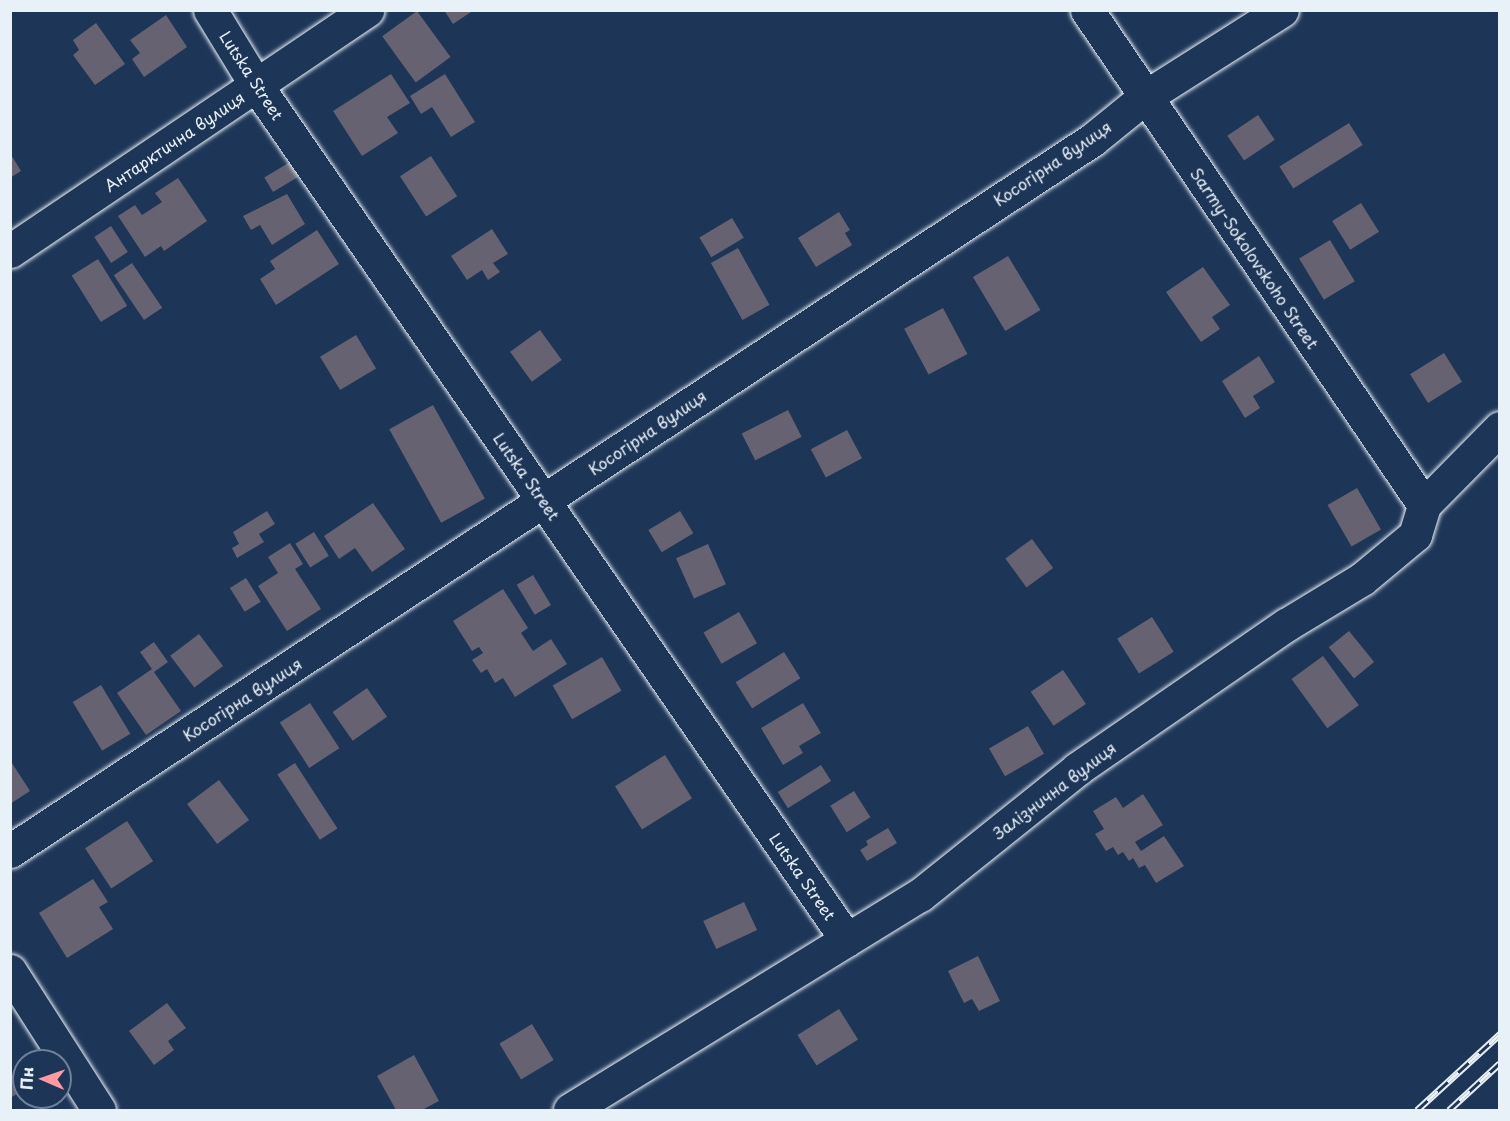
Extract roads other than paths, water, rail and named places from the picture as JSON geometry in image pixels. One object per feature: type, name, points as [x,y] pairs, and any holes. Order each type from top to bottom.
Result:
[{"type":"street","name":"Lutska Street","points":[[210,10],[256,85],[847,940]]},
{"type":"street","name":"Антарктична вулиця","points":[[10,250],[367,10]]},
{"type":"street","name":"Sarmy-Sokolovskoho Street","points":[[1087,10],[1424,506]]},
{"type":"street","name":"Косогірна вулиця","points":[[10,851],[542,499],[608,460],[1092,140],[1144,97],[1282,10]]},
{"type":"street","name":"Залізнична вулиця","points":[[570,1110],[920,895],[1077,769],[1286,625],[1362,579],[1415,535],[1424,506],[1500,428]]},
{"type":"street","points":[[10,970],[99,1110]]},
{"type":"railway","points":[[1417,1110],[1500,1034]]},
{"type":"railway","points":[[1449,1110],[1500,1063]]}]
